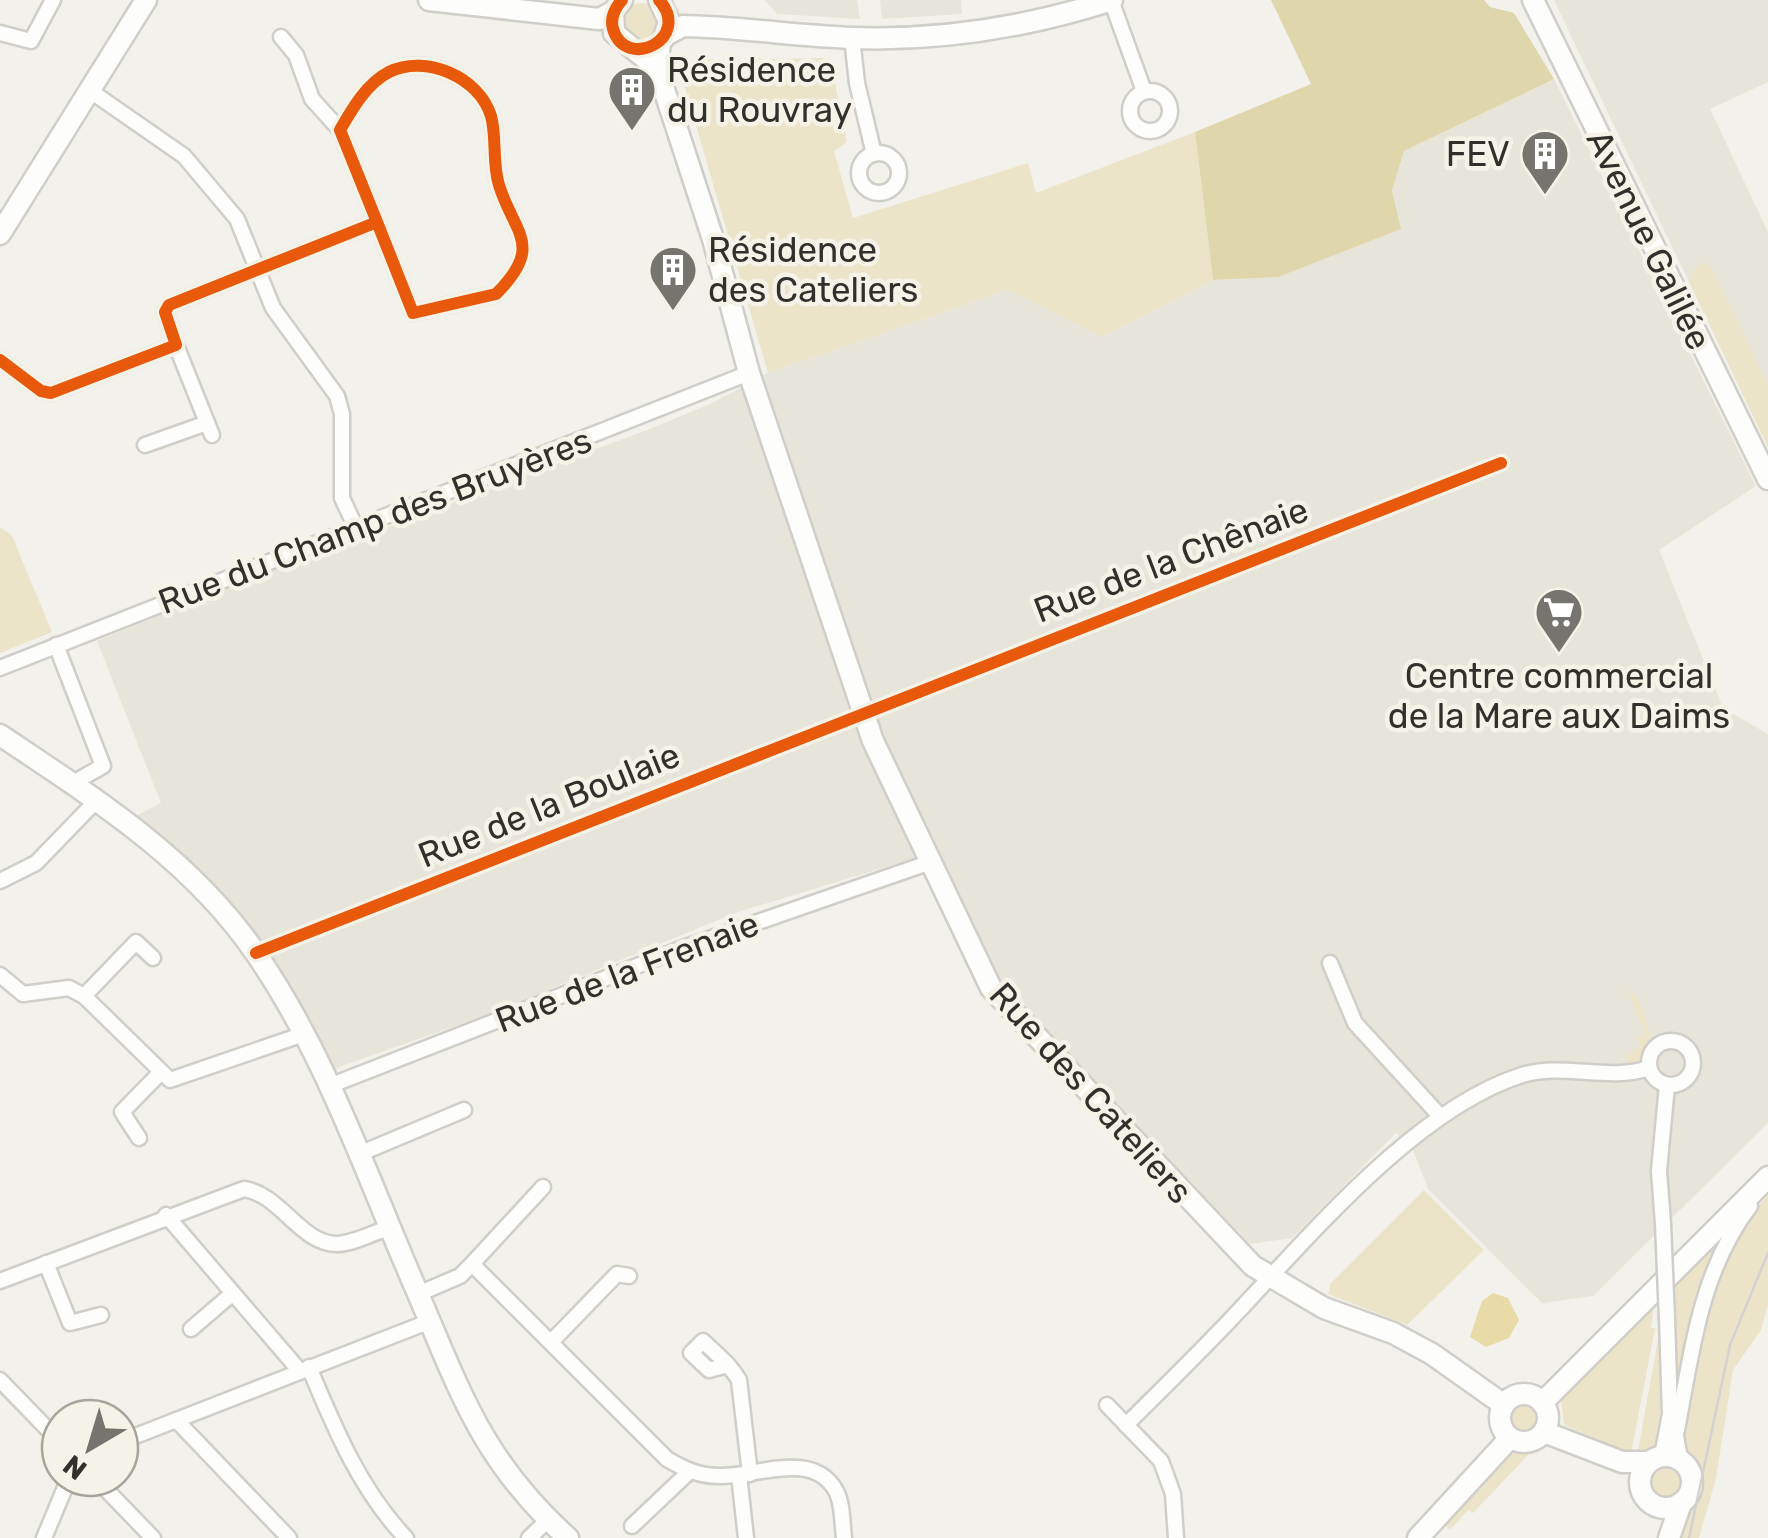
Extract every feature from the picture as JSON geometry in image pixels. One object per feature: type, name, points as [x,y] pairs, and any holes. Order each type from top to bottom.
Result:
[{"type":"street","points":[[0,33],[31,41],[53,0]]},
{"type":"street","points":[[0,234],[146,0]]},
{"type":"street","points":[[429,0],[612,16],[636,50],[657,68]]},
{"type":"street","points":[[636,50],[663,23],[852,38],[946,36],[1005,28],[1111,0],[1144,92]]},
{"type":"street","name":"Avenue Galilée","points":[[1533,0],[1768,479]]},
{"type":"street","name":"Rue des Cateliers","points":[[663,23],[657,68],[713,239],[749,373],[864,713],[928,863],[991,988],[1237,1253],[1268,1277],[1324,1308],[1392,1333],[1504,1405]]},
{"type":"street","points":[[281,37],[296,55],[312,100],[340,130],[413,313],[496,294],[520,260],[524,238],[500,188],[491,115],[475,90],[455,74],[410,66],[388,72],[353,107],[340,130]]},
{"type":"street","points":[[852,38],[857,83],[874,154]]},
{"type":"street","points":[[89,90],[154,131],[198,170],[237,220],[287,330],[337,396],[342,414],[342,498],[357,530]]},
{"type":"street","points":[[145,445],[209,429],[176,345],[166,312],[169,305],[261,272],[377,222]]},
{"type":"street","points":[[0,360],[41,391],[52,392],[176,345]]},
{"type":"street","name":"Rue du Champ des Bruyères","points":[[0,668],[749,373]]},
{"type":"street","name":"Rue de la Chênaie","points":[[864,713],[1500,463]]},
{"type":"street","points":[[56,645],[103,766],[73,784]]},
{"type":"street","name":"Rue de la Boulaie","points":[[256,953],[864,713]]},
{"type":"street","points":[[0,735],[97,800],[168,856],[256,953],[304,1034],[329,1086],[466,1409],[493,1455],[568,1538]]},
{"type":"street","points":[[0,881],[36,862],[97,800]]},
{"type":"street","name":"Rue de la Frenaie","points":[[329,1086],[683,948],[928,863]]},
{"type":"street","points":[[84,996],[136,942],[153,958]]},
{"type":"street","points":[[1330,963],[1354,1023],[1440,1116]]},
{"type":"street","points":[[0,976],[23,994],[69,988],[84,996],[170,1080],[304,1034]]},
{"type":"street","points":[[1676,1041],[1688,1048],[1693,1061],[1690,1074],[1680,1083],[1668,1084],[1654,1078],[1649,1056],[1662,1042],[1676,1041]]},
{"type":"street","points":[[1126,1425],[1268,1277],[1440,1116],[1520,1076],[1549,1069],[1626,1076],[1649,1068]]},
{"type":"street","points":[[138,1138],[122,1112],[162,1072]]},
{"type":"street","points":[[1668,1084],[1659,1171],[1670,1414],[1646,1500],[1671,1505]]},
{"type":"street","points":[[359,1154],[464,1110]]},
{"type":"street","points":[[1542,1403],[1768,1180]]},
{"type":"street","points":[[1657,1464],[1676,1430],[1711,1268],[1768,1180]]},
{"type":"street","points":[[0,1281],[244,1188],[262,1192],[321,1241],[339,1244],[388,1228]]},
{"type":"street","points":[[418,1294],[460,1276],[543,1188]]},
{"type":"street","points":[[166,1215],[304,1368],[343,1446],[387,1518],[406,1538]]},
{"type":"street","points":[[46,1262],[70,1323],[101,1315]]},
{"type":"street","points":[[472,1264],[667,1459],[689,1472],[745,1474],[796,1467],[821,1474],[839,1497],[844,1538]]},
{"type":"street","points":[[551,1342],[618,1274],[629,1276]]},
{"type":"street","points":[[191,1330],[233,1293]]},
{"type":"street","points":[[140,1434],[428,1322]]},
{"type":"street","points":[[728,1365],[739,1380],[746,1538]]},
{"type":"street","points":[[0,1380],[40,1421]]},
{"type":"street","points":[[1526,1394],[1542,1403],[1548,1417],[1544,1432],[1532,1441],[1510,1438],[1500,1419],[1504,1405],[1526,1394]]},
{"type":"street","points":[[1107,1405],[1161,1461],[1173,1494],[1176,1538]]},
{"type":"street","points":[[1670,1414],[1676,1430]]},
{"type":"street","points":[[176,1420],[289,1538]]},
{"type":"street","points":[[1544,1432],[1622,1462],[1690,1470],[1692,1485],[1671,1505],[1670,1532]]},
{"type":"street","points":[[1418,1538],[1510,1438]]},
{"type":"street","points":[[632,1526],[689,1472]]},
{"type":"street","points":[[44,1538],[61,1498]]},
{"type":"street","points":[[114,1498],[153,1538]]},
{"type":"street","points":[[529,1538],[548,1520]]},
{"type":"shaded area","points":[[765,0],[857,0],[860,19],[777,14]]},
{"type":"shaded area","points":[[880,0],[961,0],[962,14],[882,19]]},
{"type":"shaded area","points":[[1271,0],[1484,0],[1490,7],[1514,13],[1554,79],[1404,151],[1392,191],[1401,229],[1278,277],[1213,280],[1195,132],[1311,84]]},
{"type":"shaded area","points":[[1554,0],[1768,0],[1768,82],[1710,109],[1768,232],[1768,447]]},
{"type":"shaded area","points":[[641,3],[655,8],[660,22],[655,36],[641,41],[627,36],[622,22],[627,8]]},
{"type":"shaded area","points":[[830,58],[847,142],[834,151],[853,218],[1028,163],[1036,193],[1195,132],[1213,280],[1101,337],[1008,290],[768,373],[677,60]]},
{"type":"shaded area","points":[[1554,79],[1756,486],[1659,550],[1723,708],[1768,734],[1768,1123],[1593,1296],[1542,1303],[1428,1189],[1412,1148],[1396,1133],[1292,1238],[1250,1244],[996,979],[938,851],[738,912],[484,1016],[333,1069],[278,968],[201,871],[136,816],[161,803],[97,641],[238,583],[647,430],[710,404],[768,373],[1008,290],[1101,337],[1213,280],[1278,277],[1392,191],[1404,151]]},
{"type":"shaded area","points":[[1708,262],[1768,385],[1768,447],[1689,282],[1695,268]]},
{"type":"shaded area","points":[[0,527],[12,536],[52,632],[0,653]]},
{"type":"shaded area","points":[[1628,989],[1639,1000],[1653,1042],[1642,1065],[1628,1068],[1625,1054],[1640,1048],[1637,1038],[1645,1035]]},
{"type":"shaded area","points":[[1424,1190],[1484,1250],[1407,1325],[1328,1294],[1331,1283]]},
{"type":"shaded area","points":[[1768,1195],[1768,1305],[1761,1330],[1733,1370],[1716,1478],[1699,1538],[1679,1538],[1699,1484],[1698,1472],[1681,1434],[1706,1307],[1729,1250]]},
{"type":"shaded area","points":[[1718,1239],[1703,1278],[1676,1397],[1675,1284]]},
{"type":"shaded area","points":[[1493,1293],[1508,1298],[1519,1320],[1509,1338],[1486,1347],[1470,1337],[1482,1301]]},
{"type":"shaded area","points":[[1654,1305],[1651,1328],[1655,1328],[1631,1454],[1564,1425],[1561,1401]]},
{"type":"shaded area","points":[[1660,1329],[1663,1431],[1656,1448],[1637,1456]]},
{"type":"shaded area","points":[[1525,1401],[1537,1406],[1542,1418],[1537,1430],[1525,1435],[1513,1430],[1508,1418],[1513,1406]]},
{"type":"shaded area","points":[[1531,1452],[1473,1513],[1468,1510],[1450,1530],[1444,1523],[1511,1455]]},
{"type":"shaded area","points":[[1665,1464],[1677,1469],[1682,1481],[1677,1493],[1665,1498],[1653,1493],[1648,1481],[1653,1469]]},
{"type":"tram line","points":[[1689,1538],[1730,1345],[1768,1253]]},
{"type":"cycle path","points":[[622,0],[613,14],[613,29],[620,42],[642,49],[654,45],[668,27],[667,14],[659,0]]},
{"type":"cycle path","points":[[0,360],[41,391],[51,393],[176,345],[165,312],[169,305],[377,222],[413,313],[496,294],[519,263],[521,240],[497,177],[491,116],[485,102],[463,80],[434,68],[404,67],[381,77],[355,105],[340,130],[377,222]]},
{"type":"cycle path","points":[[256,953],[1501,463]]},
{"type":"place","name":"Résidence du Rouvray","points":[[632,132]]},
{"type":"place","name":"FEV","points":[[1545,196]]},
{"type":"place","name":"Résidence des Cateliers","points":[[673,312]]},
{"type":"place","name":"Centre commercial de la Mare aux Daims","points":[[1559,654]]}]
